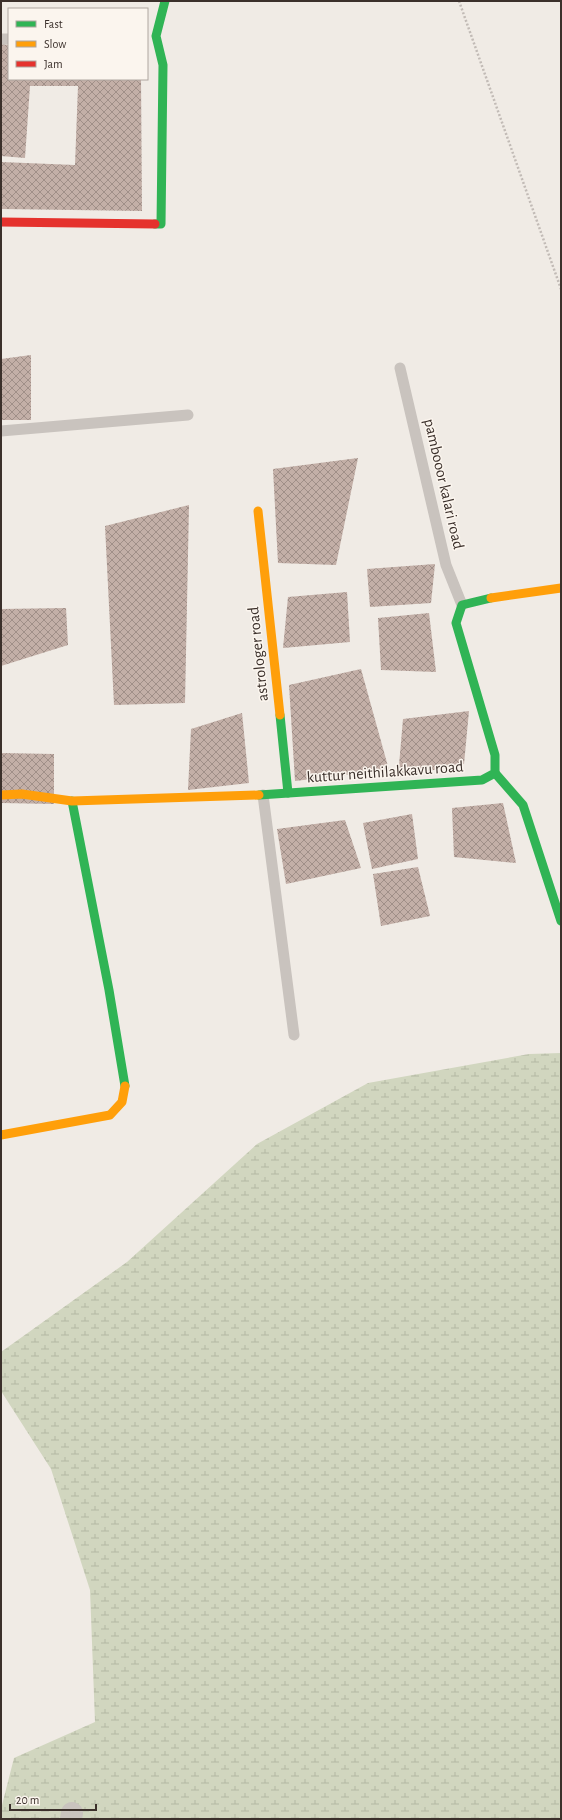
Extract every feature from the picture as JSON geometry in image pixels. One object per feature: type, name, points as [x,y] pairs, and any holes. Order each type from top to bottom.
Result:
[{"type":"street","points":[[1,222],[161,224],[163,65],[151,36],[165,1]]},
{"type":"street","name":"astrologer road","points":[[258,511],[288,793]]},
{"type":"street","points":[[561,588],[478,600],[462,605],[456,623],[495,755],[495,774],[523,805],[561,919]]},
{"type":"street","name":"kuttur neithilakkavu road","points":[[1,795],[22,794],[72,801],[263,795],[482,780],[495,774]]},
{"type":"street","points":[[1,1135],[110,1115],[123,1105],[125,1097],[126,1085],[109,990],[72,801]]},
{"type":"lane","name":"pambooor kalari road","points":[[400,368],[446,565],[462,605]]},
{"type":"lane","points":[[1,431],[188,415]]},
{"type":"lane","points":[[263,795],[294,1035]]},
{"type":"path","points":[[459,1],[561,289]]},
{"type":"green space","points":[[561,1053],[561,1819],[1,1819],[1,1809],[14,1758],[95,1722],[90,1590],[51,1469],[1,1391],[1,1352],[127,1262],[257,1144],[368,1083],[529,1054]]},
{"type":"building","points":[[1,44],[8,45],[8,80],[141,80],[142,211],[1,209],[1,162],[75,165],[78,86],[30,86],[25,158],[1,156]]},
{"type":"building","points":[[31,355],[31,420],[1,420],[1,359]]},
{"type":"building","points":[[358,458],[336,565],[278,563],[273,469]]},
{"type":"building","points":[[189,505],[185,703],[114,705],[105,526]]},
{"type":"building","points":[[435,564],[431,603],[370,607],[367,569]]},
{"type":"building","points":[[347,592],[350,642],[283,648],[288,597]]},
{"type":"building","points":[[66,608],[68,645],[1,666],[1,609]]},
{"type":"building","points":[[429,613],[436,672],[381,670],[378,618]]},
{"type":"building","points":[[361,669],[389,770],[295,781],[289,685]]},
{"type":"building","points":[[469,711],[464,764],[398,777],[403,719]]},
{"type":"building","points":[[242,713],[249,783],[188,790],[191,729]]},
{"type":"building","points":[[1,753],[54,754],[54,804],[1,803]]},
{"type":"building","points":[[503,803],[516,863],[454,857],[452,808]]},
{"type":"building","points":[[412,814],[418,859],[372,869],[363,823]]},
{"type":"building","points":[[345,820],[361,868],[286,884],[277,829]]},
{"type":"building","points":[[418,867],[430,916],[381,926],[373,874]]},
{"type":"traffic: fast","points":[[155,224],[161,224],[163,65],[156,36],[165,1]]},
{"type":"traffic: fast","points":[[259,795],[482,780],[495,773],[495,755],[456,623],[462,605],[491,598]]},
{"type":"traffic: fast","points":[[280,715],[288,793]]},
{"type":"traffic: fast","points":[[495,773],[523,805],[561,921]]},
{"type":"traffic: fast","points":[[72,801],[109,990],[125,1086]]},
{"type":"traffic: slow","points":[[258,511],[280,715]]},
{"type":"traffic: slow","points":[[491,598],[561,588]]},
{"type":"traffic: slow","points":[[1,795],[22,794],[72,801],[259,795]]},
{"type":"traffic: slow","points":[[1,1135],[110,1115],[122,1102],[125,1086]]},
{"type":"traffic: jam","points":[[1,222],[155,224]]}]
